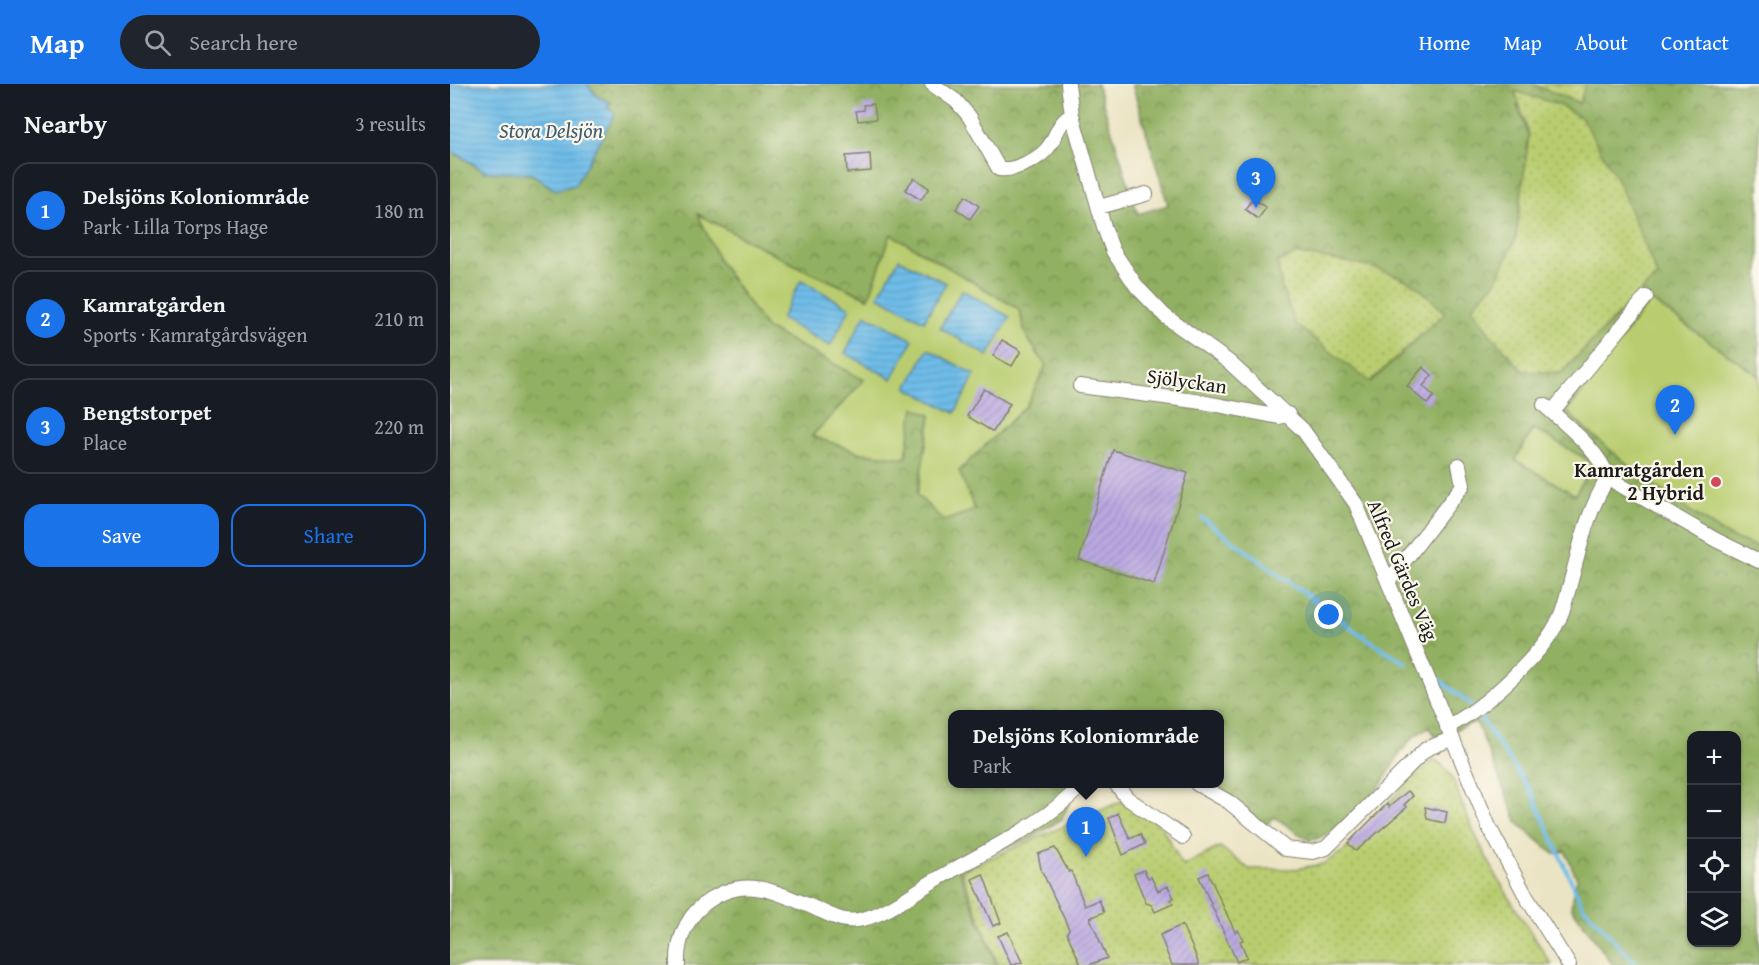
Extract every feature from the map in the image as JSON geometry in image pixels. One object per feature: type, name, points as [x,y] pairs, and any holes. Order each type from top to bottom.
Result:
[{"type":"street","points":[[932,84],[956,100],[969,116],[999,169],[1010,171],[1048,148],[1064,119],[1072,115]]},
{"type":"street","name":"Alfred Gärdes Väg","points":[[1068,84],[1072,115],[1113,251],[1137,287],[1165,316],[1229,362],[1288,414],[1315,444],[1356,504],[1449,733],[1506,860],[1569,965]]},
{"type":"street","points":[[1099,207],[1146,194]]},
{"type":"street","points":[[1646,297],[1548,408],[1596,454],[1604,464],[1608,478],[1716,540],[1759,561]]},
{"type":"street","name":"Sjölyckan","points":[[1080,386],[1202,402],[1279,417],[1288,414]]},
{"type":"street","points":[[1389,581],[1463,485],[1459,465]]},
{"type":"street","points":[[1206,788],[1230,802],[1286,849],[1313,852],[1326,848],[1426,749],[1449,733],[1542,647],[1556,628],[1592,504],[1608,478]]},
{"type":"street","points":[[678,965],[677,951],[690,916],[714,896],[744,885],[765,889],[842,922],[865,918],[911,896],[1026,828],[1063,804],[1078,788]]},
{"type":"street","points":[[1120,788],[1127,798],[1183,837]]},
{"type":"green space","points":[[587,84],[1097,84],[1138,214],[1168,205],[1132,84],[1532,84],[1579,103],[1585,84],[1759,84],[1759,376],[1650,300],[1567,412],[1622,460],[1680,504],[1725,535],[1759,548],[1759,965],[1613,965],[1571,907],[1577,879],[1565,851],[1554,854],[1518,823],[1476,722],[1436,737],[1429,728],[1413,737],[1382,783],[1359,810],[1331,832],[1310,841],[1274,817],[1265,826],[1213,788],[1224,788],[1224,710],[948,710],[948,788],[1076,788],[1062,819],[1033,837],[994,852],[959,871],[997,965],[450,965],[450,150],[486,172],[532,174],[555,190],[610,103],[598,97]],"holes":[[[1517,105],[1639,234],[1657,275],[1561,373],[1472,307],[1496,282],[1516,238],[1529,135]],[[698,214],[801,268],[869,298],[891,234],[1019,309],[1025,334],[1046,366],[1026,406],[959,471],[975,510],[944,521],[917,495],[931,415],[914,407],[906,458],[861,453],[812,436],[864,380],[766,328],[719,261]],[[1298,254],[1358,265],[1402,278],[1445,313],[1371,382],[1282,287],[1278,262]],[[1533,428],[1593,463],[1575,495],[1515,460]]]},
{"type":"green space","points":[[1532,84],[1585,84],[1580,103]]},
{"type":"green space","points":[[1515,91],[1559,105],[1582,118],[1618,181],[1657,275],[1561,373],[1523,371],[1492,336],[1472,307],[1496,282],[1516,238],[1529,135]]},
{"type":"green space","points":[[697,214],[801,268],[868,298],[891,234],[1019,309],[1025,334],[1046,366],[1026,406],[959,471],[976,510],[944,521],[917,495],[931,416],[914,408],[906,458],[861,453],[812,436],[864,380],[766,328],[719,261]]},
{"type":"green space","points":[[1298,254],[1390,273],[1420,289],[1445,313],[1370,382],[1295,324],[1282,287],[1277,262]]},
{"type":"green space","name":"Kamratgården 2 Hybrid","points":[[1650,300],[1759,376],[1759,548],[1725,535],[1680,504],[1622,460],[1567,412]]},
{"type":"green space","points":[[1534,428],[1593,463],[1575,495],[1515,460]]},
{"type":"green space","points":[[1435,760],[1450,774],[1492,868],[1552,965],[998,965],[961,871],[1124,800],[1161,825],[1183,866],[1220,847],[1249,869],[1295,869],[1323,864],[1345,850],[1423,767]]},
{"type":"water","name":"Stora Delsjön","points":[[450,84],[587,84],[598,97],[611,102],[607,107],[615,114],[575,185],[555,190],[532,174],[486,172],[450,150]]},
{"type":"water","points":[[899,259],[946,283],[924,321],[878,296]]},
{"type":"water","points":[[801,280],[850,308],[830,346],[781,319]]},
{"type":"water","points":[[962,290],[1010,317],[988,356],[940,328]]},
{"type":"water","points":[[865,314],[913,340],[892,379],[845,353]]},
{"type":"water","points":[[928,349],[975,375],[955,413],[907,388]]},
{"type":"building","points":[[874,104],[876,119],[858,121],[856,111],[864,110],[863,105]]},
{"type":"building","points":[[870,154],[871,171],[847,173],[846,156]]},
{"type":"building","points":[[914,178],[929,188],[921,200],[905,190]]},
{"type":"building","points":[[965,196],[979,206],[970,219],[956,209]]},
{"type":"building","points":[[1253,198],[1266,208],[1258,219],[1245,209]]},
{"type":"building","points":[[1002,340],[1021,351],[1012,366],[993,356]]},
{"type":"building","points":[[1423,367],[1432,375],[1423,386],[1434,396],[1427,404],[1407,386]]},
{"type":"building","points":[[984,389],[1010,404],[993,432],[967,416]]},
{"type":"building","points":[[1113,450],[1188,473],[1154,584],[1079,560]]},
{"type":"building","points":[[1408,791],[1413,796],[1404,805],[1407,807],[1356,851],[1348,843],[1387,804],[1389,807]]},
{"type":"building","points":[[1425,807],[1447,812],[1445,823],[1427,819]]},
{"type":"building","points":[[1118,813],[1130,839],[1140,834],[1145,844],[1123,855],[1109,818]]},
{"type":"building","points":[[1055,848],[1069,872],[1071,871],[1085,906],[1099,900],[1104,912],[1090,918],[1107,958],[1089,965],[1081,965],[1067,933],[1069,929],[1041,869],[1038,854]]},
{"type":"building","points":[[1144,870],[1148,878],[1151,877],[1158,891],[1168,886],[1174,898],[1171,900],[1173,904],[1155,912],[1152,905],[1146,903],[1134,874]]},
{"type":"building","points":[[1208,873],[1235,932],[1238,930],[1243,940],[1240,941],[1247,957],[1237,962],[1199,877]]},
{"type":"building","points":[[983,874],[1001,923],[993,926],[972,879]]},
{"type":"building","points":[[1182,925],[1199,965],[1172,965],[1160,935]]},
{"type":"building","points":[[1008,932],[1022,962],[1014,965],[1011,965],[998,936]]},
{"type":"waterway","points":[[1202,518],[1357,632],[1407,664]]},
{"type":"waterway","points":[[1440,680],[1471,705]]},
{"type":"waterway","points":[[1478,714],[1532,793],[1582,905],[1637,965]]},
{"type":"place","name":"Bengtstorpet","points":[[1256,208]]},
{"type":"place","name":"Kamratgården","points":[[1675,435]]},
{"type":"place","name":"Kamratgården 2 Hybrid","points":[[1716,482]]},
{"type":"place","name":"Delsjöns Koloniområde","points":[[1086,857]]}]
